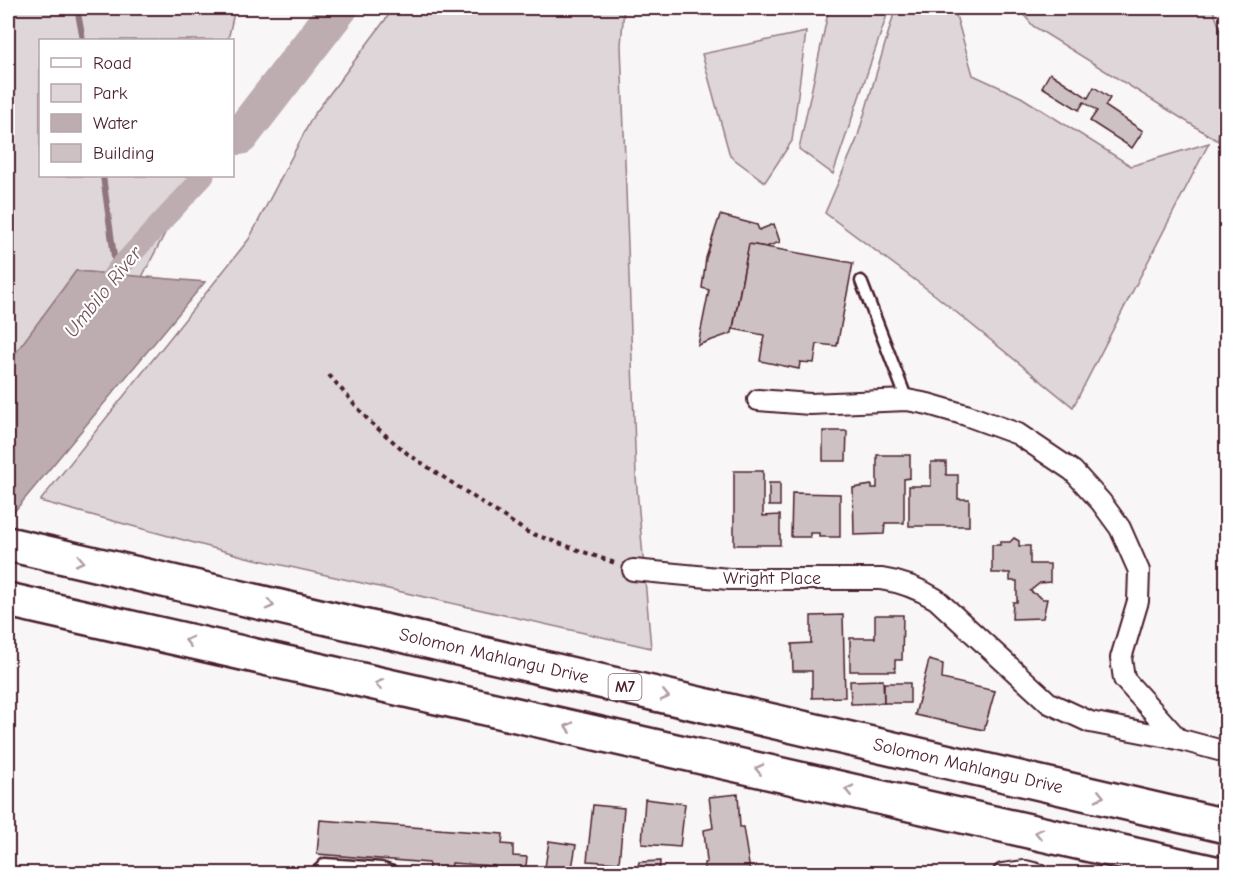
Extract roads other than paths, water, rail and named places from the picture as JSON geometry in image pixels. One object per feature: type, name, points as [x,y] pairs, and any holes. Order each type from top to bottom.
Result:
[{"type":"highway","name":"Solomon Mahlangu Drive","points":[[15,546],[1227,825]]},
{"type":"highway","points":[[8,600],[1219,873]]},
{"type":"street","points":[[758,400],[810,404],[907,400],[966,415],[1018,435],[1073,471],[1101,502],[1120,528],[1139,571],[1138,601],[1121,658],[1124,679],[1178,739]]},
{"type":"street","name":"Wright Place","points":[[633,570],[729,579],[870,579],[900,582],[919,588],[936,599],[1049,703],[1090,722],[1178,739],[1227,752]]},
{"type":"street","points":[[1003,873],[1025,871],[1037,873]]},
{"type":"lane","points":[[861,281],[907,400]]},
{"type":"lane","points":[[315,873],[325,864],[381,868],[398,873]]},
{"type":"water","points":[[76,271],[205,282],[8,519],[8,363]]},
{"type":"waterway","points":[[77,8],[83,39]]},
{"type":"waterway","name":"Umbilo River","points":[[240,136],[339,8]]},
{"type":"waterway","name":"Umbilo River","points":[[234,142],[240,136]]},
{"type":"waterway","points":[[103,177],[116,271]]},
{"type":"waterway","name":"Umbilo River","points":[[98,297],[116,271],[203,177]]}]
